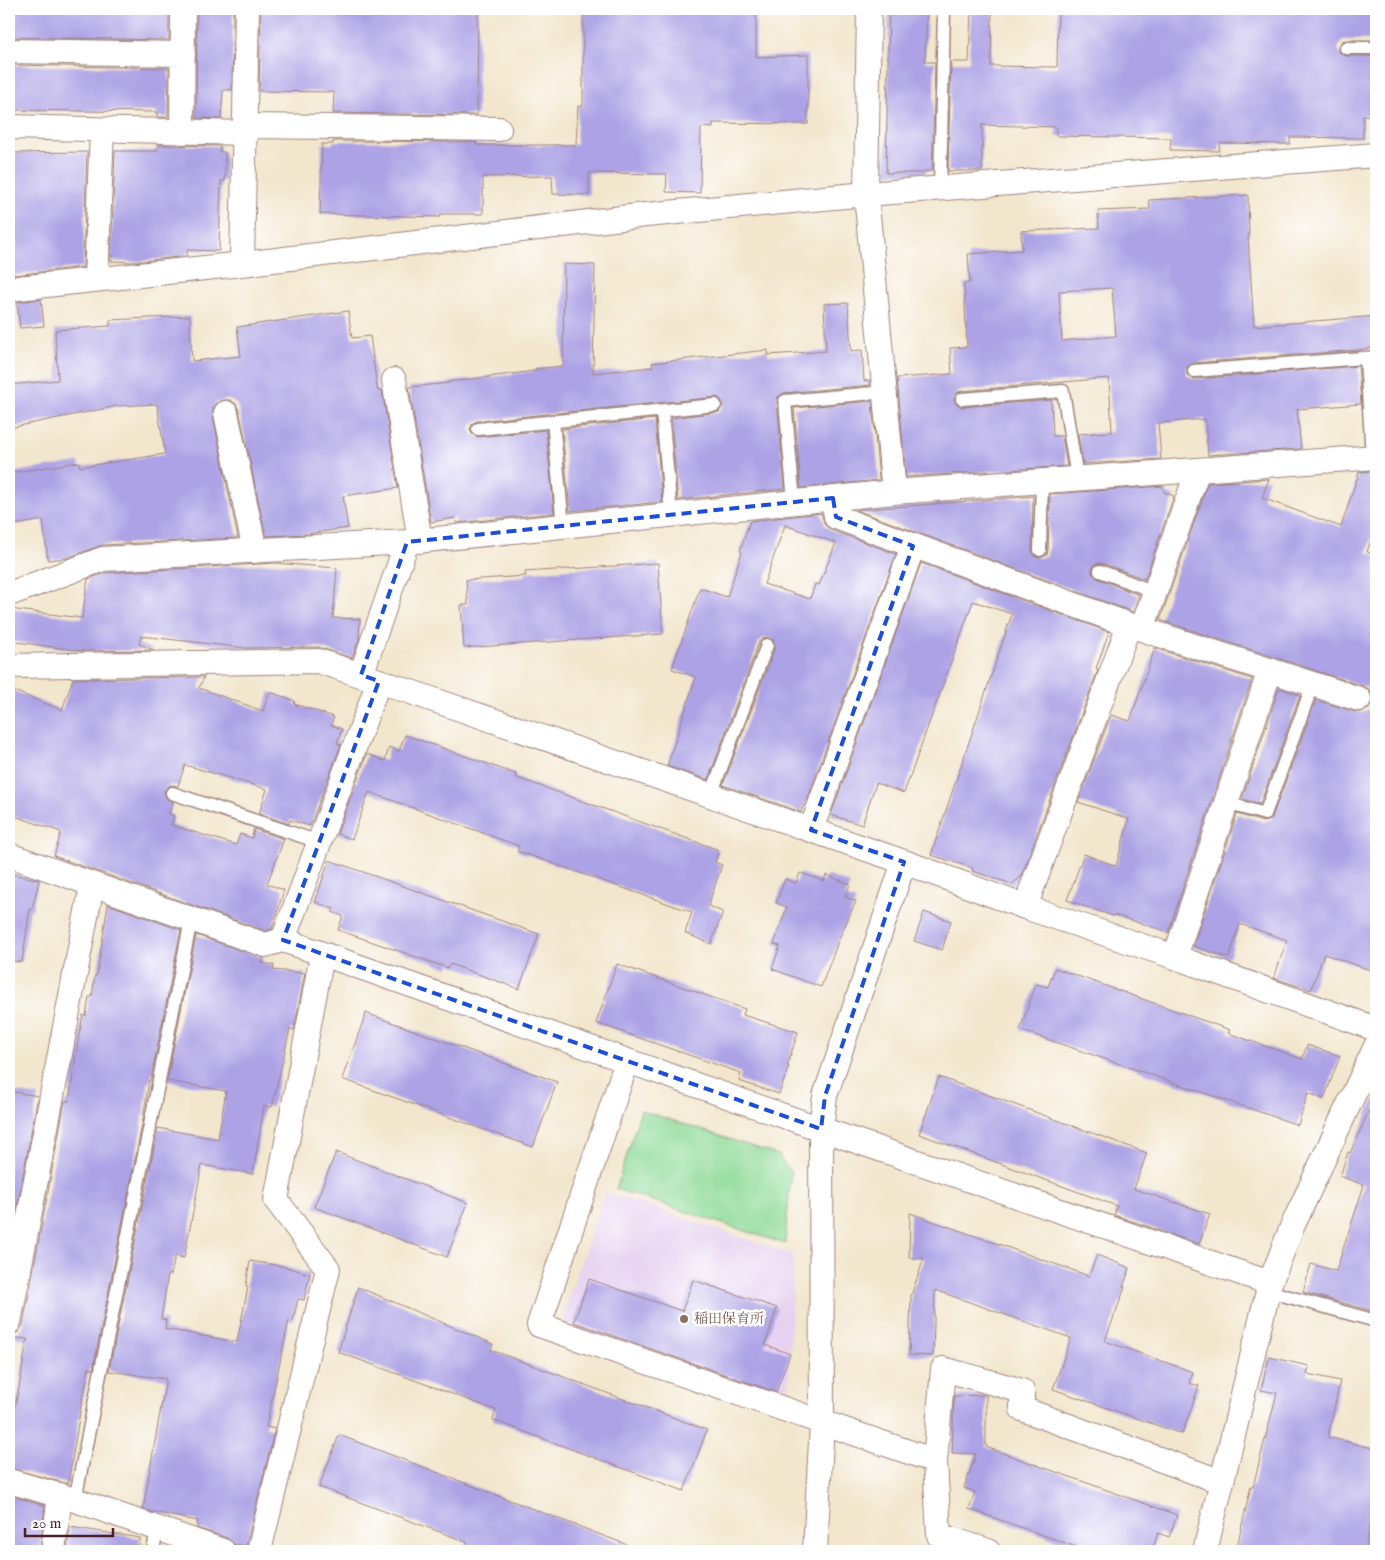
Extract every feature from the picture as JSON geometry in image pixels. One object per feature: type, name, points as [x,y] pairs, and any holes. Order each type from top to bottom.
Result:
[{"type":"street","points":[[182,132],[183,9]]},
{"type":"street","points":[[242,264],[247,9]]},
{"type":"street","points":[[869,9],[866,194],[894,492]]},
{"type":"street","points":[[9,51],[183,54]]},
{"type":"street","points":[[9,127],[182,132],[244,129],[499,129]]},
{"type":"street","points":[[96,280],[102,130]]},
{"type":"street","points":[[9,289],[242,264],[646,215],[866,194],[1376,155]]},
{"type":"street","points":[[283,940],[319,842],[414,542],[394,380]]},
{"type":"street","points":[[226,413],[255,550]]},
{"type":"street","points":[[9,594],[103,559],[414,542],[894,492],[1374,457]]},
{"type":"street","points":[[1025,907],[1135,627],[1155,592],[1198,470]]},
{"type":"street","points":[[834,498],[836,517],[1135,627],[1359,699]]},
{"type":"street","points":[[811,830],[913,546]]},
{"type":"street","points":[[9,666],[318,661],[904,862],[1025,907],[1175,957],[1376,1029]]},
{"type":"street","points":[[1175,957],[1270,670]]},
{"type":"street","points":[[9,855],[265,946],[283,940],[1269,1287]]},
{"type":"street","points":[[815,1551],[822,1423],[821,1129],[825,1096],[904,862]]},
{"type":"street","points":[[9,1322],[92,885]]},
{"type":"street","points":[[258,1551],[328,1269],[276,1200],[322,955]]},
{"type":"street","points":[[1205,1551],[1269,1287],[1292,1227],[1376,1046]]},
{"type":"street","points":[[626,1061],[538,1325],[935,1461]]},
{"type":"street","points":[[988,1551],[939,1535],[935,1461],[943,1369],[1022,1391],[1022,1409],[1222,1482]]},
{"type":"street","points":[[9,1481],[67,1498],[155,1540],[223,1551]]},
{"type":"street","points":[[53,1551],[67,1498]]},
{"type":"lane","points":[[940,188],[944,9]]},
{"type":"lane","points":[[1346,48],[1376,48]]},
{"type":"lane","points":[[1194,371],[1371,358],[1374,457]]},
{"type":"lane","points":[[962,398],[1063,391],[1077,478]]},
{"type":"lane","points":[[794,502],[785,401],[885,392]]},
{"type":"lane","points":[[478,429],[714,406]]},
{"type":"lane","points":[[662,412],[671,514]]},
{"type":"lane","points":[[553,421],[563,526]]},
{"type":"lane","points":[[1040,550],[1042,481]]},
{"type":"lane","points":[[1100,571],[1155,592]]},
{"type":"lane","points":[[710,795],[767,645]]},
{"type":"lane","points":[[1226,803],[1265,814],[1312,684]]},
{"type":"lane","points":[[172,793],[319,842]]},
{"type":"lane","points":[[67,1498],[191,920]]},
{"type":"lane","points":[[1269,1287],[1376,1321]]},
{"type":"highlighted area","points":[[833,498],[836,517],[913,546],[811,830],[904,862],[825,1096],[821,1129],[283,940],[379,681],[361,675],[407,542]]},
{"type":"shaded area","points":[[605,1192],[794,1255],[788,1399],[565,1323],[564,1311]]},
{"type":"green space","points":[[641,1110],[778,1155],[791,1172],[785,1244],[616,1189]]},
{"type":"building","points":[[9,9],[169,9],[169,40],[9,37]]},
{"type":"building","points":[[197,9],[233,9],[232,90],[223,90],[221,119],[196,118]]},
{"type":"building","points":[[261,9],[478,9],[477,115],[333,113],[334,92],[259,91]]},
{"type":"building","points":[[583,9],[756,9],[756,57],[808,55],[808,124],[713,123],[713,128],[701,127],[700,193],[666,192],[667,174],[589,173],[589,195],[553,194],[552,176],[483,177],[483,214],[440,214],[440,217],[320,214],[322,144],[333,144],[333,141],[476,142],[476,145],[576,145],[578,106],[583,106]]},
{"type":"building","points":[[889,9],[927,9],[925,62],[935,62],[932,171],[925,171],[925,173],[886,173]]},
{"type":"building","points":[[971,9],[992,9],[991,66],[1057,67],[1058,9],[1376,9],[1376,40],[1346,40],[1342,41],[1338,48],[1339,52],[1346,56],[1376,56],[1376,116],[1363,115],[1363,138],[1290,137],[1290,144],[1220,143],[1219,151],[1170,150],[1171,138],[1056,136],[1056,127],[982,125],[982,171],[948,171],[951,62],[969,62]]},
{"type":"building","points":[[9,65],[169,68],[168,117],[157,117],[157,112],[9,110]]},
{"type":"building","points":[[157,145],[220,146],[220,152],[225,152],[225,181],[221,181],[219,251],[187,250],[187,256],[133,262],[111,261],[115,151],[157,151]]},
{"type":"building","points":[[87,152],[83,267],[14,275],[13,272],[9,272],[9,153]]},
{"type":"building","points":[[1248,195],[1248,237],[1254,326],[1376,316],[1376,347],[1193,363],[1187,367],[1187,375],[1195,379],[1358,366],[1361,404],[1297,409],[1301,449],[1208,455],[1205,419],[1158,423],[1161,459],[1083,464],[1078,434],[1112,432],[1109,378],[961,391],[957,393],[954,399],[956,404],[962,407],[1051,400],[1053,436],[1062,436],[1067,466],[906,477],[897,378],[952,374],[950,348],[967,347],[964,283],[970,283],[968,254],[1022,250],[1021,231],[1099,228],[1098,211],[1150,209],[1149,200]],"holes":[[[1112,288],[1116,336],[1062,341],[1059,291]]]},
{"type":"building","points":[[564,264],[595,265],[593,373],[653,367],[652,363],[768,350],[768,355],[826,351],[824,304],[848,303],[851,351],[862,350],[864,381],[870,380],[870,385],[784,393],[778,397],[785,489],[678,500],[671,418],[719,412],[723,405],[718,397],[477,421],[473,423],[470,429],[472,434],[478,437],[546,430],[554,513],[456,523],[455,518],[431,522],[409,387],[563,366]]},
{"type":"building","points":[[41,299],[44,326],[20,328],[17,302]]},
{"type":"building","points":[[348,311],[352,338],[370,336],[377,388],[378,391],[382,390],[398,488],[343,496],[348,528],[307,534],[266,536],[239,410],[236,404],[230,400],[216,403],[213,409],[213,416],[238,538],[102,545],[67,558],[48,560],[43,520],[9,526],[9,473],[79,462],[80,467],[165,454],[157,404],[117,406],[9,428],[9,385],[58,380],[55,330],[110,326],[110,320],[190,316],[192,361],[241,356],[237,327]]},
{"type":"building","points":[[872,401],[879,480],[801,488],[794,408]]},
{"type":"building","points":[[655,419],[662,502],[570,511],[562,429]]},
{"type":"building","points":[[1376,471],[1376,525],[1367,552],[1376,555],[1376,972],[1324,954],[1311,990],[1274,978],[1287,940],[1240,924],[1229,958],[1193,946],[1237,814],[1263,822],[1271,820],[1316,700],[1355,712],[1361,712],[1369,709],[1372,703],[1372,696],[1369,689],[1363,686],[1160,620],[1208,483],[1269,479],[1262,498],[1341,527],[1359,472]]},
{"type":"building","points":[[1163,486],[1164,492],[1174,496],[1145,579],[1102,563],[1095,564],[1092,569],[1092,573],[1097,578],[1139,595],[1133,612],[856,510],[1033,496],[1032,550],[1035,557],[1040,558],[1047,555],[1048,550],[1050,494]]},
{"type":"building","points":[[821,513],[825,525],[831,530],[896,554],[805,806],[801,812],[723,785],[775,648],[773,640],[765,637],[759,642],[708,780],[667,766],[696,677],[672,669],[700,588],[727,597],[750,521]],"holes":[[[785,525],[836,543],[819,585],[815,584],[810,599],[764,584]]]},
{"type":"building","points":[[275,563],[337,568],[333,618],[360,619],[359,640],[352,658],[318,647],[246,648],[141,636],[139,644],[154,650],[83,651],[9,641],[9,609],[82,618],[88,579],[106,573]]},
{"type":"building","points":[[658,563],[663,634],[464,648],[461,605],[468,605],[466,580],[526,576],[525,572]]},
{"type":"building","points":[[921,563],[1109,632],[1096,669],[1098,670],[1021,877],[1012,884],[972,871],[973,868],[931,855],[1012,614],[973,601],[904,793],[876,783],[862,825],[831,815]]},
{"type":"building","points":[[1155,648],[1252,679],[1168,933],[1067,900],[1084,854],[1116,866],[1129,819],[1078,802],[1111,715],[1130,721]]},
{"type":"building","points":[[204,677],[199,688],[263,711],[270,692],[295,701],[294,704],[334,717],[331,725],[342,729],[337,743],[341,745],[310,826],[290,820],[289,824],[259,814],[267,789],[185,765],[178,786],[170,785],[164,790],[166,798],[173,802],[169,814],[174,816],[171,825],[236,845],[240,834],[252,838],[254,829],[284,839],[267,884],[284,890],[272,929],[265,931],[54,856],[61,832],[9,814],[9,689],[62,710],[73,679]]},
{"type":"building","points":[[1279,688],[1300,695],[1260,804],[1242,799]]},
{"type":"building","points":[[405,735],[516,774],[515,777],[719,850],[715,862],[722,865],[708,906],[723,912],[711,944],[685,933],[692,912],[517,851],[519,846],[369,792],[352,839],[337,834],[367,754],[385,761],[389,747],[399,751]]},
{"type":"building","points":[[329,860],[539,934],[519,989],[450,964],[448,968],[338,930],[343,916],[332,912],[334,909],[315,902]]},
{"type":"building","points":[[9,873],[39,880],[32,910],[30,909],[22,962],[9,961]]},
{"type":"building","points":[[800,873],[824,881],[826,875],[850,884],[845,897],[856,901],[821,987],[772,969],[780,946],[774,944],[787,907],[776,903],[785,879],[796,883]]},
{"type":"building","points":[[108,904],[181,930],[151,1078],[149,1080],[142,1125],[93,1369],[89,1368],[83,1394],[68,1484],[9,1468],[9,1434],[27,1339],[9,1337],[9,1335],[14,1335],[23,1325],[65,1101],[69,1101],[83,1015],[86,1016],[89,997],[92,997],[95,975],[97,975]]},
{"type":"building","points":[[924,912],[951,921],[942,950],[914,941]]},
{"type":"building","points":[[196,935],[264,958],[262,963],[274,965],[273,970],[305,973],[294,1030],[290,1029],[272,1107],[264,1106],[253,1174],[202,1165],[184,1258],[175,1256],[171,1275],[168,1274],[161,1319],[166,1320],[165,1329],[237,1342],[248,1287],[246,1286],[250,1261],[282,1266],[310,1274],[304,1300],[298,1299],[293,1321],[289,1320],[266,1427],[275,1429],[246,1546],[235,1545],[227,1538],[197,1528],[198,1521],[143,1509],[166,1379],[109,1371],[158,1128],[218,1139],[226,1091],[167,1081]]},
{"type":"building","points":[[617,964],[745,1009],[743,1015],[798,1032],[779,1094],[739,1081],[741,1073],[596,1023]]},
{"type":"building","points":[[1055,968],[1230,1030],[1228,1033],[1302,1059],[1307,1045],[1340,1056],[1324,1099],[1308,1093],[1298,1125],[1020,1030],[1036,984],[1048,987]]},
{"type":"building","points":[[366,1013],[557,1082],[533,1147],[342,1079]]},
{"type":"building","points":[[939,1077],[1147,1153],[1134,1189],[1210,1214],[1199,1244],[1114,1215],[1117,1206],[919,1134]]},
{"type":"building","points":[[9,1091],[38,1096],[9,1250]]},
{"type":"building","points":[[1376,1095],[1376,1312],[1303,1292],[1311,1264],[1336,1271],[1364,1185],[1340,1176],[1348,1152],[1350,1153]]},
{"type":"building","points":[[336,1152],[468,1203],[447,1257],[314,1207]]},
{"type":"building","points":[[910,1213],[1089,1276],[1097,1255],[1130,1268],[1105,1341],[1193,1372],[1189,1383],[1199,1386],[1182,1434],[1053,1389],[1071,1338],[935,1290],[933,1356],[909,1355],[911,1296],[924,1258],[909,1258]]},
{"type":"building","points":[[589,1279],[682,1311],[693,1280],[777,1308],[765,1345],[790,1354],[776,1392],[574,1322]]},
{"type":"building","points":[[358,1287],[493,1344],[491,1350],[707,1430],[684,1491],[493,1420],[496,1410],[338,1352]]},
{"type":"building","points":[[1269,1357],[1309,1366],[1307,1374],[1340,1381],[1328,1437],[1376,1449],[1376,1499],[1365,1551],[1236,1551],[1251,1486],[1253,1486],[1277,1393],[1261,1390]]},
{"type":"building","points":[[986,1395],[986,1447],[1177,1515],[1169,1537],[1158,1533],[1152,1551],[1088,1551],[969,1509],[975,1492],[964,1488],[976,1454],[952,1453],[954,1396]]},
{"type":"building","points":[[339,1435],[638,1549],[638,1551],[464,1551],[467,1542],[319,1487]]},
{"type":"building","points":[[9,1495],[45,1506],[40,1551],[9,1551]]},
{"type":"building","points":[[70,1527],[140,1538],[139,1551],[67,1551]]},
{"type":"place","name":"稲田保育所","points":[[684,1319]]}]
